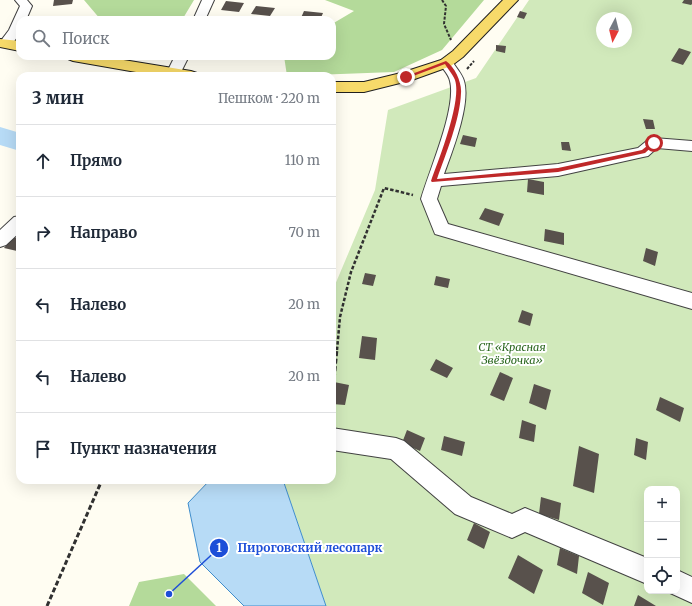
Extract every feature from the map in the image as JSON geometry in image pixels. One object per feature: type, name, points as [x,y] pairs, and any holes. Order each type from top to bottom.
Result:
[{"type":"main road","points":[[336,87],[371,85],[406,77],[452,58],[511,0]]},
{"type":"main road","points":[[94,60],[157,72]]},
{"type":"street","points":[[21,0],[26,6],[22,16]]},
{"type":"street","points":[[201,16],[208,0]]},
{"type":"street","points":[[8,44],[16,29]]},
{"type":"street","points":[[452,58],[459,93],[451,133],[429,199],[441,229],[692,301]]},
{"type":"street","points":[[174,72],[180,60]]},
{"type":"street","points":[[434,181],[558,170],[643,152],[654,143],[692,146]]},
{"type":"street","points":[[0,240],[16,226]]},
{"type":"street","points":[[336,440],[396,449],[463,506],[512,526],[525,520],[644,570]]},
{"type":"street","points":[[680,584],[692,590]]},
{"type":"path","points":[[442,0],[446,6],[444,24],[452,58]]},
{"type":"path","points":[[336,364],[342,309],[351,272],[384,188],[429,199]]},
{"type":"path","points":[[47,606],[100,484]]},
{"type":"green space","points":[[84,0],[194,0],[184,16],[98,16]]},
{"type":"green space","points":[[325,0],[484,0],[442,50],[394,72],[336,74],[336,72],[286,72],[285,60],[336,60],[336,22],[354,11]]},
{"type":"green space","name":"СТ «Красная Звёздочка»","points":[[529,0],[692,0],[692,606],[326,606],[284,484],[336,484],[336,283],[375,190],[388,110],[476,78]]},
{"type":"green space","points":[[184,574],[216,606],[129,606],[139,582]]},
{"type":"water","points":[[206,484],[284,484],[326,606],[244,606],[200,562],[188,503]]},
{"type":"building","points":[[54,0],[73,0],[72,4],[53,6]]},
{"type":"building","points":[[684,0],[692,0],[692,4],[682,3]]},
{"type":"building","points":[[226,1],[244,3],[239,12],[221,10]]},
{"type":"building","points":[[256,6],[275,8],[270,16],[251,14]]},
{"type":"building","points":[[304,11],[323,13],[322,16],[302,16]]},
{"type":"building","points":[[520,11],[527,13],[524,19],[517,17]]},
{"type":"building","points":[[496,45],[506,46],[505,53],[496,51]]},
{"type":"building","points":[[679,48],[691,52],[683,65],[671,61]]},
{"type":"building","points":[[643,119],[653,120],[655,129],[646,129]]},
{"type":"building","points":[[463,135],[477,138],[475,147],[460,144]]},
{"type":"building","points":[[561,142],[569,142],[571,151],[562,150]]},
{"type":"building","points":[[528,179],[544,182],[544,195],[527,192]]},
{"type":"building","points":[[485,208],[504,214],[499,226],[479,219]]},
{"type":"building","points":[[545,229],[564,233],[564,245],[544,241]]},
{"type":"building","points":[[13,237],[16,238],[16,251],[4,248]]},
{"type":"building","points":[[646,248],[658,252],[655,266],[643,261]]},
{"type":"building","points":[[365,273],[376,275],[373,286],[362,284]]},
{"type":"building","points":[[436,276],[450,279],[448,288],[434,285]]},
{"type":"building","points":[[522,310],[533,314],[530,326],[518,322]]},
{"type":"building","points":[[362,336],[377,338],[375,360],[359,358]]},
{"type":"building","points":[[436,359],[453,368],[447,378],[430,370]]},
{"type":"building","points":[[500,372],[513,378],[504,401],[490,395]]},
{"type":"building","points":[[336,382],[349,385],[345,405],[336,404]]},
{"type":"building","points":[[534,384],[551,390],[546,410],[529,403]]},
{"type":"building","points":[[660,397],[684,408],[680,422],[656,410]]},
{"type":"building","points":[[522,420],[536,425],[534,442],[519,438]]},
{"type":"building","points":[[407,430],[425,438],[420,451],[402,443]]},
{"type":"building","points":[[444,436],[465,442],[462,456],[441,450]]},
{"type":"building","points":[[636,438],[648,442],[646,460],[634,455]]},
{"type":"building","points":[[579,446],[599,454],[594,493],[573,486]]},
{"type":"building","points":[[541,497],[561,503],[559,520],[539,514]]},
{"type":"building","points":[[474,523],[490,532],[484,549],[467,540]]},
{"type":"building","points":[[560,548],[579,556],[577,574],[557,565]]},
{"type":"building","points":[[518,555],[543,570],[534,594],[508,578]]},
{"type":"building","points":[[588,572],[609,583],[603,605],[582,593]]},
{"type":"building","points":[[638,595],[656,606],[634,606]]},
{"type":"waterway","points":[[0,136],[16,141]]},
{"type":"place","name":"Пироговский лесопарк","points":[[169,594]]},
{"type":"route","points":[[406,77],[446,62],[457,80],[459,93],[451,133],[434,181],[558,170],[643,152],[654,143]]}]
